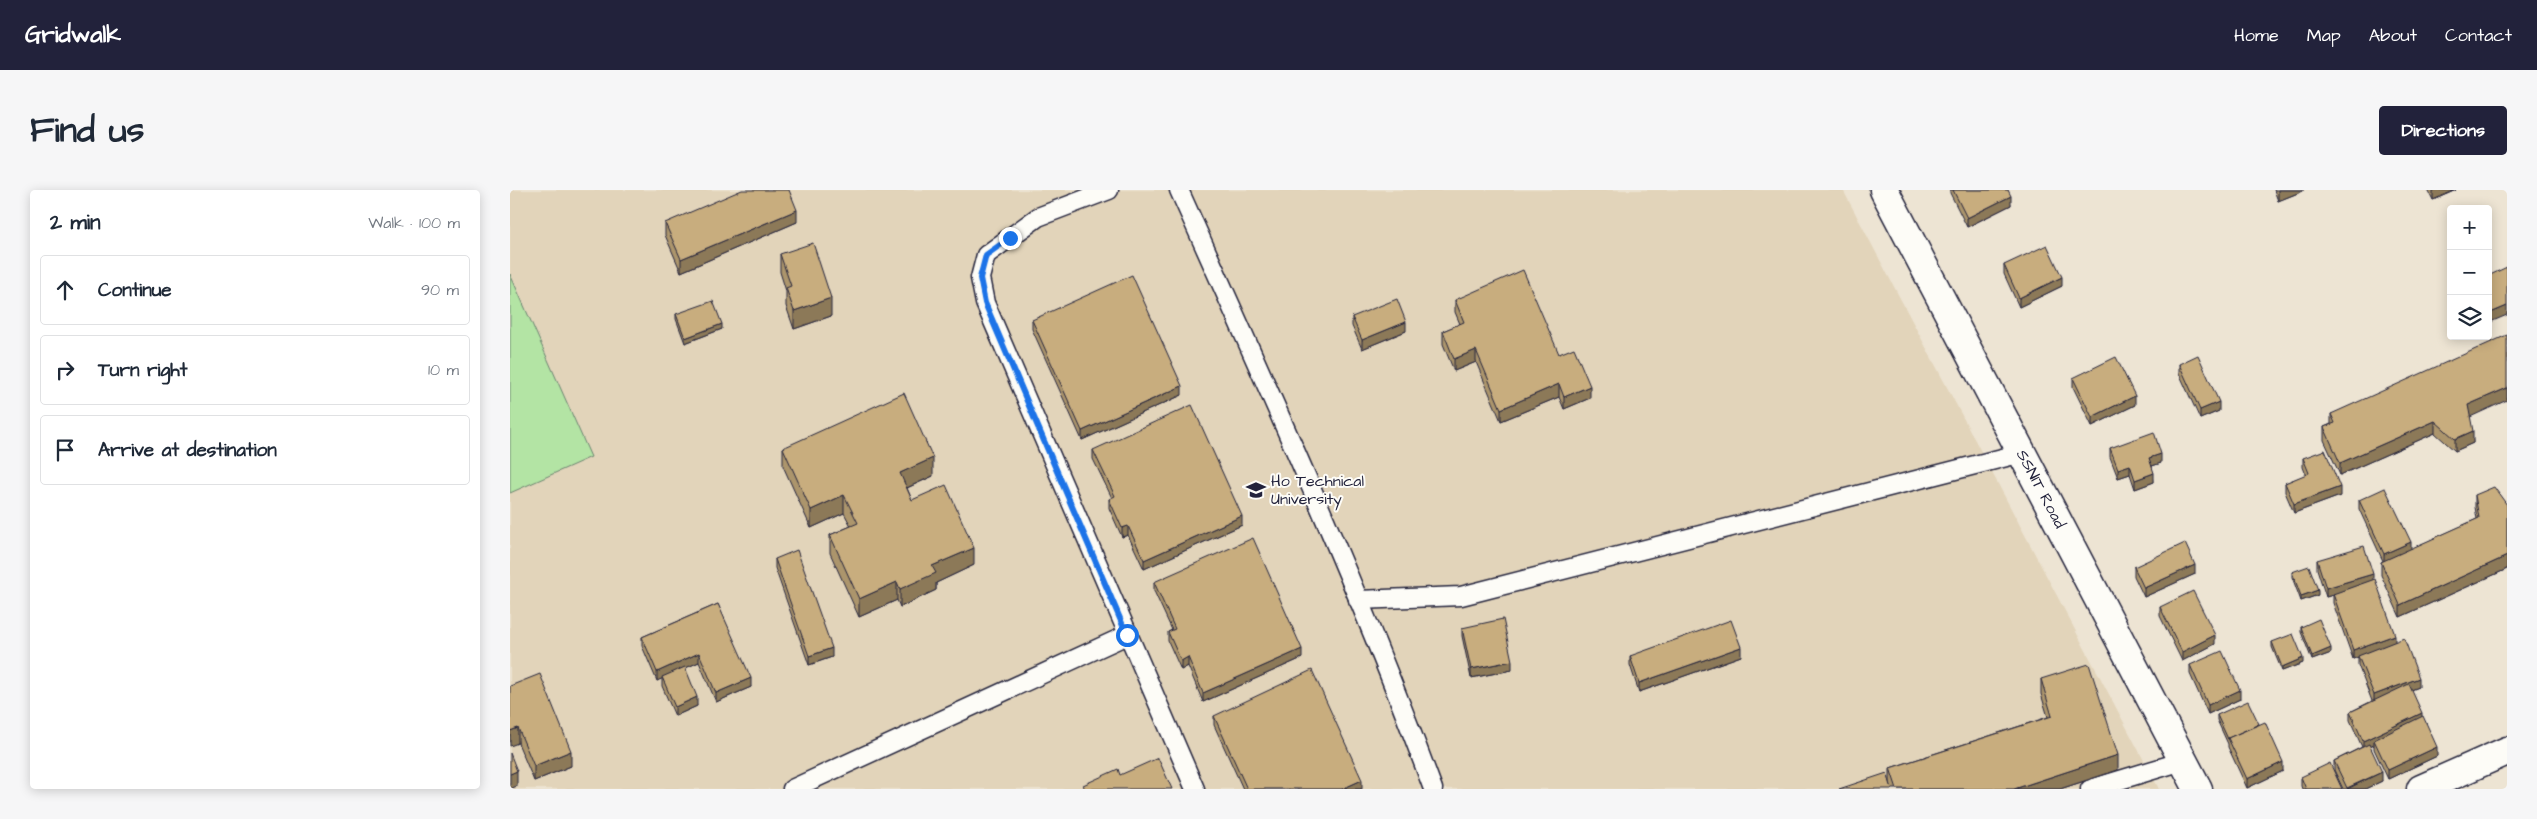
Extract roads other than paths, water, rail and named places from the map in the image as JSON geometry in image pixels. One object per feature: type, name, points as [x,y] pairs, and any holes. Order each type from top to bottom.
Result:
[{"type":"street","name":"SSNIT Road","points":[[1884,190],[2198,789]]},
{"type":"street","points":[[2421,789],[2507,750]]},
{"type":"lane","points":[[1109,190],[1038,217],[986,255],[980,278],[985,303],[1195,789]]},
{"type":"lane","points":[[1180,190],[1285,426],[1358,600],[1433,789]]},
{"type":"lane","points":[[1358,600],[1461,596],[2022,453]]},
{"type":"lane","points":[[792,789],[1127,635]]},
{"type":"lane","points":[[2090,789],[2183,762]]},
{"type":"place","name":"Ho Technical University","points":[[1256,490]]}]
